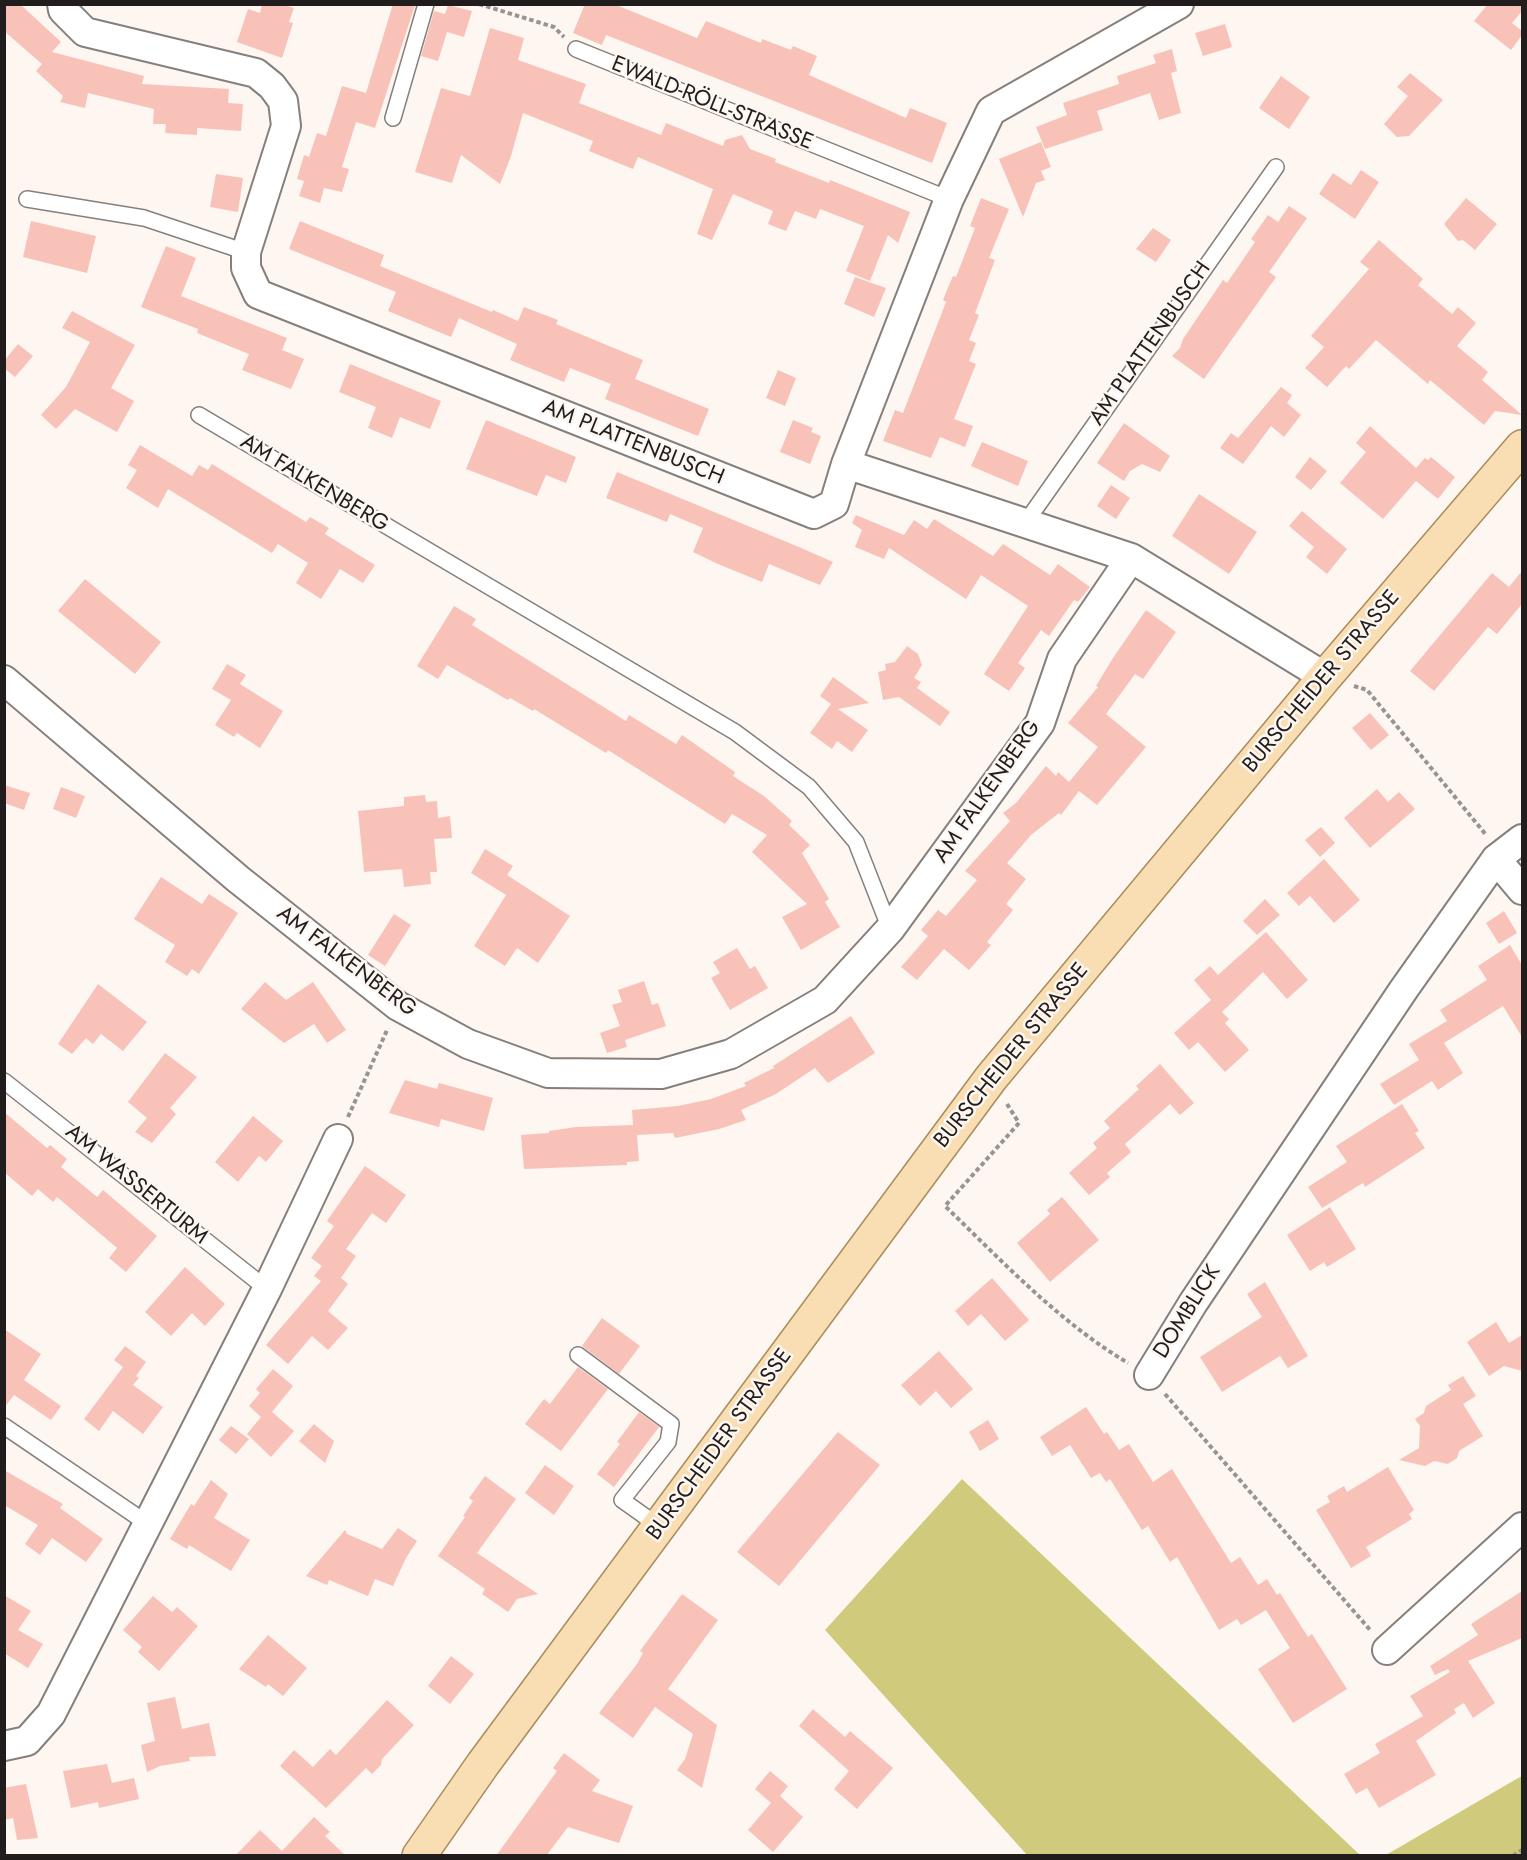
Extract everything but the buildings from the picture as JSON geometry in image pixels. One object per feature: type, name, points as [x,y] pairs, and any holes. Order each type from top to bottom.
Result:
[{"type":"main road","name":"BURSCHEIDER STRASSE","points":[[419,1856],[536,1693],[991,1078],[1325,677],[1522,447]]},
{"type":"street","name":"AM PLATTENBUSCH","points":[[62,4],[63,10],[85,32],[256,73],[283,100],[286,126],[246,252],[246,268],[258,294],[814,514],[834,504],[846,464]]},
{"type":"street","points":[[1179,4],[991,111],[949,199],[846,464],[1131,558],[1325,677]]},
{"type":"street","name":"AM FALKENBERG","points":[[4,680],[238,879],[398,1006],[468,1044],[548,1073],[661,1074],[731,1054],[825,1000],[890,929],[1040,723],[1062,658],[1131,558]]},
{"type":"street","name":"DOMBLICK","points":[[1149,1375],[1206,1283],[1404,989],[1496,859],[1522,839]]},
{"type":"street","points":[[1496,859],[1522,890]]},
{"type":"street","points":[[4,1746],[27,1741],[51,1714],[267,1289],[338,1139]]},
{"type":"street","points":[[1387,1650],[1522,1527]]},
{"type":"lane","points":[[393,118],[426,4]]},
{"type":"lane","name":"EWALD-RÖLL-STRASSE","points":[[576,49],[949,199]]},
{"type":"lane","name":"AM PLATTENBUSCH","points":[[1026,522],[1276,167]]},
{"type":"lane","points":[[27,199],[144,218],[246,252]]},
{"type":"lane","name":"AM FALKENBERG","points":[[199,415],[735,732],[809,787],[856,842],[890,929]]},
{"type":"lane","name":"AM WASSERTURM","points":[[4,1081],[267,1289]]},
{"type":"lane","points":[[578,1355],[670,1424],[668,1442],[622,1500],[660,1527]]},
{"type":"lane","points":[[4,1426],[148,1524]]},
{"type":"path","points":[[479,4],[554,27],[576,49]]},
{"type":"path","points":[[1325,677],[1366,690],[1487,836],[1496,859]]},
{"type":"path","points":[[338,1139],[398,1006]]},
{"type":"path","points":[[991,1078],[1019,1123],[945,1206],[1024,1282],[1095,1343],[1149,1375]]},
{"type":"path","name":"DOMBLICK","points":[[1149,1375],[1387,1650]]},
{"type":"path","points":[[1513,1856],[1522,1850]]},
{"type":"shaded area","points":[[962,1479],[1360,1855],[1027,1855],[825,1630]]},
{"type":"shaded area","points":[[1522,1776],[1522,1855],[1386,1855],[1513,1781]]}]
